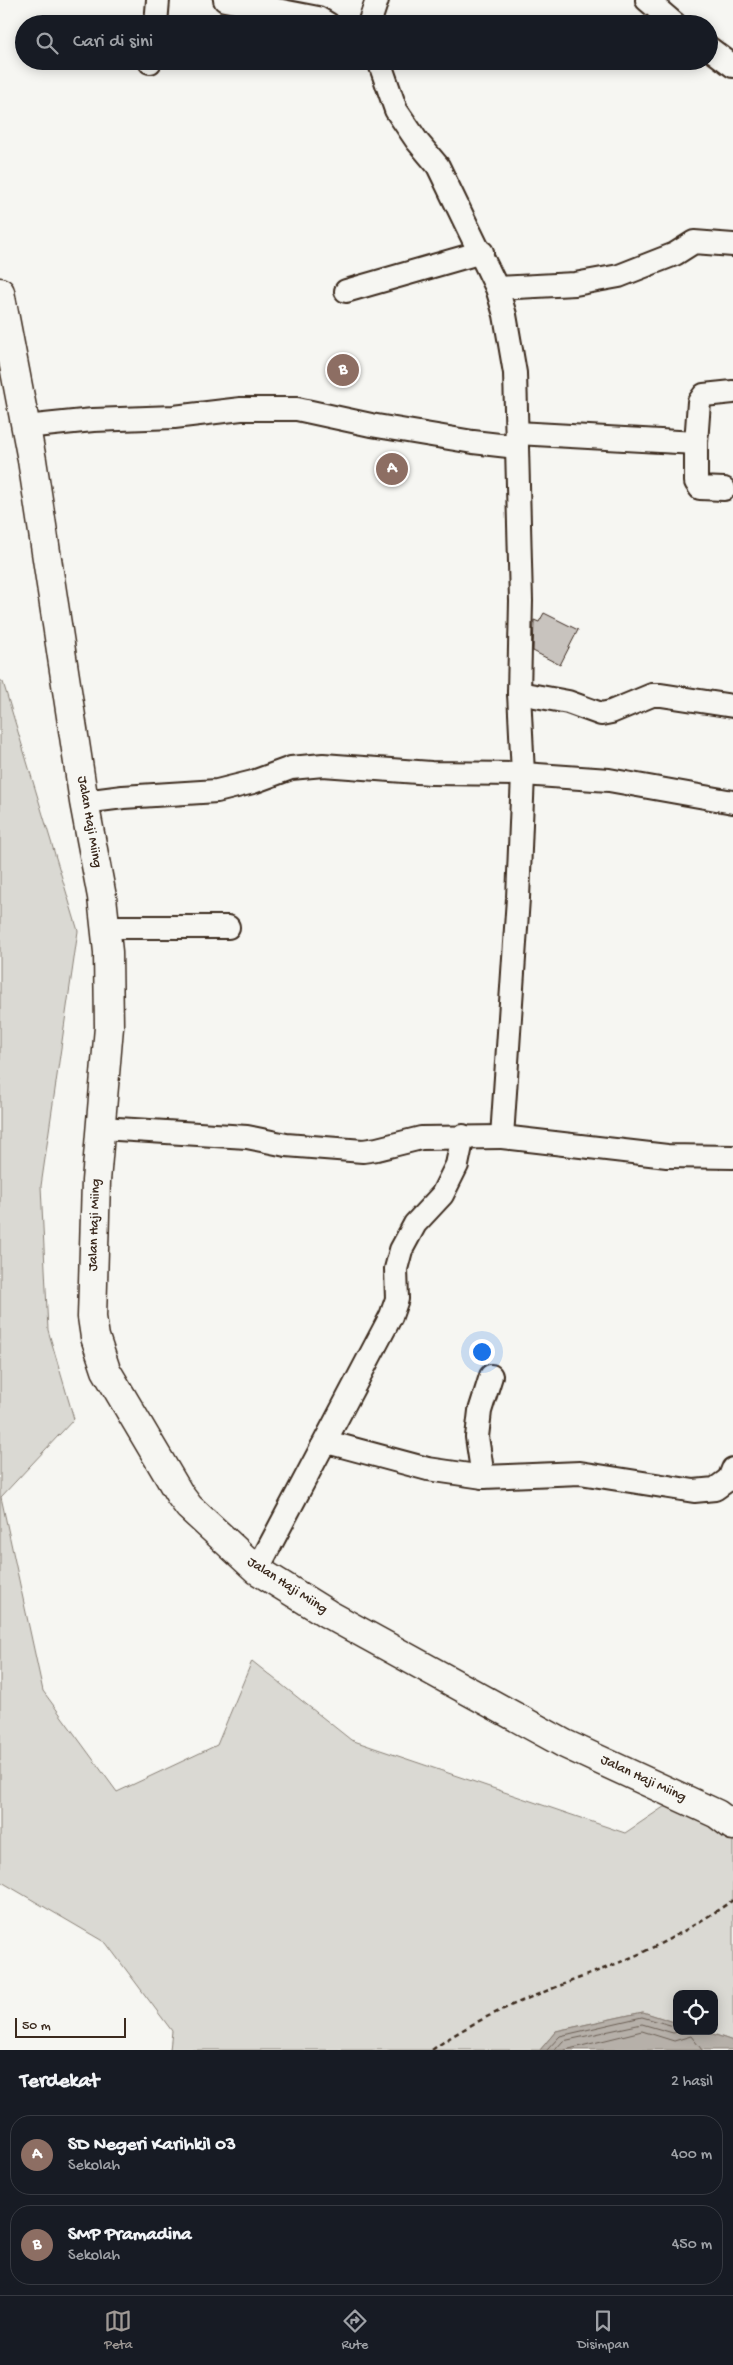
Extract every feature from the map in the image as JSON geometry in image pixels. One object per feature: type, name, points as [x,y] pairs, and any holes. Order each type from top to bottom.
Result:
[{"type":"main road","name":"Jalan Haji Miing","points":[[0,292],[32,460],[84,802],[106,927],[110,1027],[96,1198],[92,1316],[99,1353],[118,1392],[180,1495],[189,1507],[257,1570],[328,1614],[565,1744],[717,1814],[733,1826]]},
{"type":"street","points":[[157,15],[158,0]]},
{"type":"street","points":[[225,0],[302,15]]},
{"type":"street","points":[[372,15],[377,0]]},
{"type":"street","points":[[647,0],[664,15]]},
{"type":"street","points":[[718,55],[733,66]]},
{"type":"street","points":[[382,70],[396,110],[417,141],[438,166],[482,252],[498,288],[505,315],[515,373],[521,601],[519,693],[522,774],[518,898],[502,1137]]},
{"type":"street","points":[[498,288],[575,284],[619,276],[675,254],[694,242],[733,245]]},
{"type":"street","points":[[346,290],[482,252]]},
{"type":"street","points":[[724,489],[700,488],[696,482],[699,402],[704,395],[733,392]]},
{"type":"street","points":[[25,427],[92,420],[174,417],[241,410],[298,409],[445,438],[696,443]]},
{"type":"street","points":[[519,693],[568,702],[601,714],[611,712],[652,695],[733,706]]},
{"type":"street","points":[[84,802],[123,797],[217,791],[234,788],[291,768],[323,765],[431,773],[522,774],[609,780],[733,802]]},
{"type":"street","points":[[106,927],[228,927]]},
{"type":"street","points":[[101,1128],[247,1137],[286,1145],[363,1151],[377,1150],[421,1138],[463,1136],[502,1137],[667,1156],[733,1157]]},
{"type":"street","points":[[257,1570],[391,1316],[397,1299],[396,1269],[401,1250],[415,1224],[442,1195],[457,1165],[463,1136]]},
{"type":"street","points":[[483,1477],[477,1437],[480,1411],[491,1376]]},
{"type":"street","points":[[322,1447],[331,1443],[428,1469],[483,1477],[580,1472],[694,1491],[715,1489],[729,1479],[733,1469]]},
{"type":"path","points":[[432,2050],[478,2021],[633,1957],[707,1917],[733,1900]]},
{"type":"shaded area","points":[[0,680],[3,682],[78,931],[41,1186],[48,1330],[74,1419],[1,1497],[43,1691],[117,1792],[217,1745],[252,1661],[351,1740],[625,1833],[683,1794],[733,1826],[733,2041],[716,2035],[718,2035],[718,1990],[673,1990],[673,2022],[643,2012],[556,2031],[540,2050],[170,2050],[172,2031],[106,1943],[0,1881]]},
{"type":"water","points":[[643,2012],[673,2022],[673,2035],[716,2035],[733,2041],[733,2050],[540,2050],[556,2031]]},
{"type":"building","points":[[544,613],[578,630],[560,665],[533,651],[534,620],[539,622]]},
{"type":"place","name":"SMP Pramadina","points":[[343,370]]},
{"type":"place","name":"SD Negeri Karihkil 03","points":[[392,469]]}]
